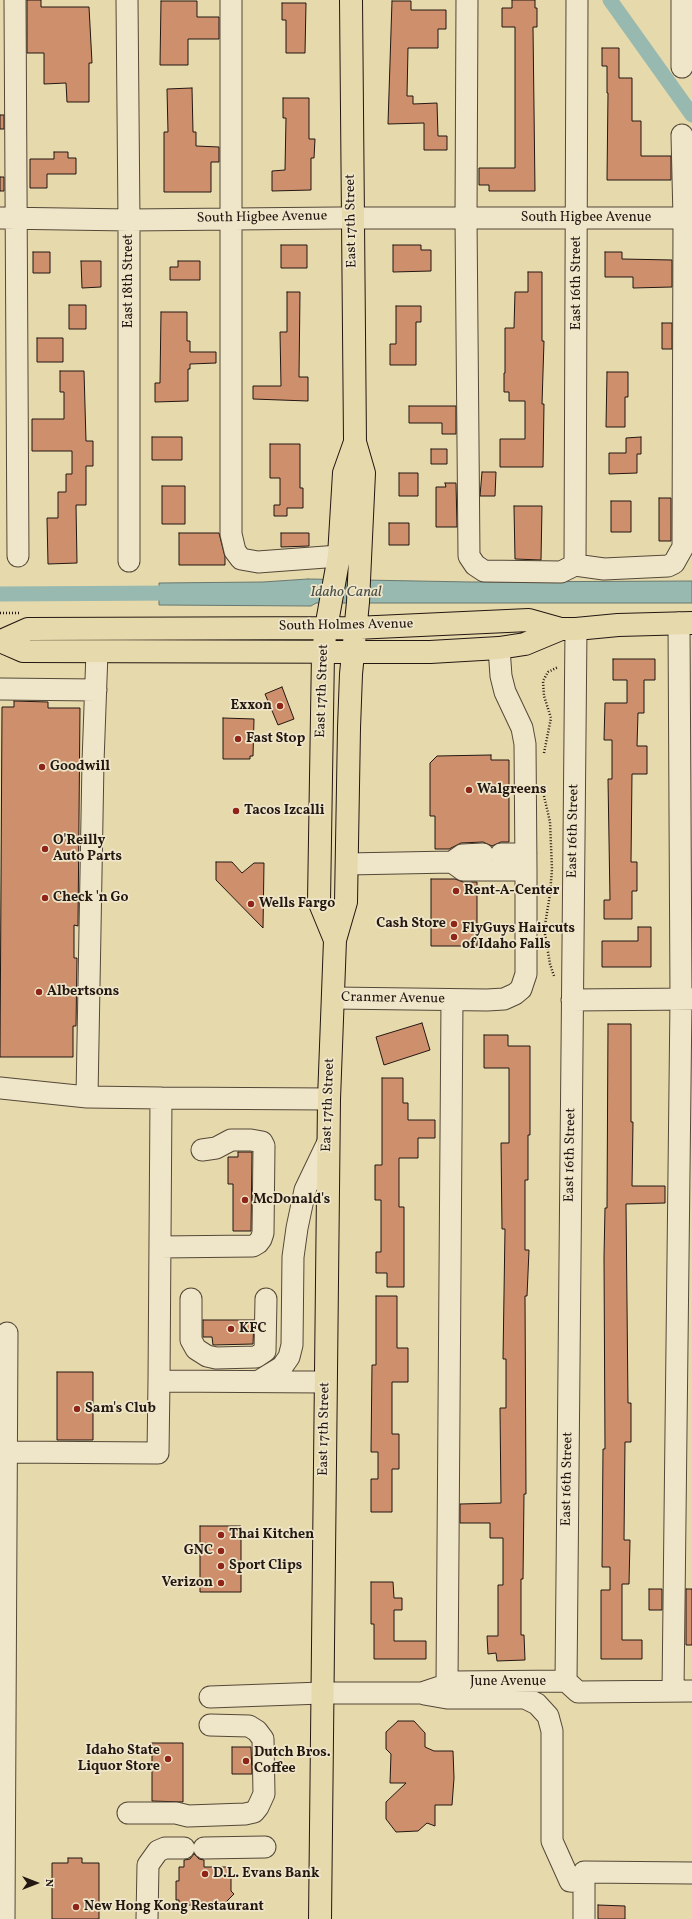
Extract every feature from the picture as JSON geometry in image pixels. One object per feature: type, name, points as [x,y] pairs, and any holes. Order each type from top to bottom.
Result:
[{"type":"main road","name":"East 17th Street","points":[[320,1919],[329,1099],[335,940],[346,902],[349,728],[353,652],[358,602],[364,473],[355,442],[351,0]]},
{"type":"main road","name":"East 17th Street","points":[[335,940],[319,900],[324,653],[328,618],[338,564],[344,473],[355,442]]},
{"type":"main road","name":"South Holmes Avenue","points":[[0,641],[28,628],[328,618],[356,628],[529,620],[569,628],[685,623]]},
{"type":"main road","name":"South Holmes Avenue","points":[[0,641],[23,651],[324,653],[430,652],[499,648],[532,642],[569,628]]},
{"type":"street","points":[[15,0],[8,218],[18,556]]},
{"type":"street","name":"East 18th Street","points":[[127,0],[129,220],[129,561]]},
{"type":"street","points":[[231,0],[231,534],[235,551],[241,559],[258,562],[338,564]]},
{"type":"street","points":[[467,0],[466,218],[470,556],[475,566],[484,571],[561,572],[575,566],[604,569],[668,566],[674,563],[683,547],[688,218],[682,135]]},
{"type":"street","name":"East 16th Street","points":[[575,566],[577,0]]},
{"type":"street","points":[[682,0],[682,67]]},
{"type":"street","name":"South Higbee Avenue","points":[[8,218],[129,220],[352,218],[688,218]]},
{"type":"street","points":[[682,1691],[686,999],[685,623]]},
{"type":"street","name":"East 16th Street","points":[[566,1681],[572,1000],[569,628]]},
{"type":"street","name":"Cranmer Avenue","points":[[334,998],[452,1000],[504,998],[515,994],[521,989],[526,974],[526,744],[522,728],[505,692],[500,676],[499,648]]},
{"type":"street","points":[[88,1097],[93,762],[97,652]]},
{"type":"street","points":[[0,689],[96,690]]},
{"type":"street","points":[[347,864],[452,862],[462,855],[492,854],[526,862]]},
{"type":"street","points":[[452,862],[463,870],[526,862]]},
{"type":"street","points":[[572,1000],[686,999]]},
{"type":"street","points":[[447,1684],[452,1000]]},
{"type":"street","points":[[0,1088],[88,1097],[329,1099]]},
{"type":"street","points":[[6,1452],[158,1453],[161,1098]]},
{"type":"street","points":[[160,1246],[253,1246],[261,1239],[263,1233],[264,1154],[264,1146],[262,1142],[251,1140],[231,1140],[216,1148],[202,1150]]},
{"type":"street","points":[[259,1381],[282,1367],[290,1357],[292,1345],[293,1258],[297,1228],[305,1190],[328,1142]]},
{"type":"street","points":[[191,1299],[191,1340],[196,1350],[207,1356],[216,1358],[256,1357],[265,1351],[266,1299]]},
{"type":"street","points":[[4,1919],[7,1332]]},
{"type":"street","points":[[158,1381],[325,1382]]},
{"type":"street","name":"June Avenue","points":[[210,1697],[322,1693],[422,1693],[455,1682],[566,1681],[578,1692],[682,1691]]},
{"type":"street","points":[[422,1693],[447,1698],[525,1698],[537,1704],[548,1716],[552,1731],[552,1841],[570,1881],[584,1882]]},
{"type":"street","points":[[128,1813],[176,1813],[188,1816],[245,1814],[254,1812],[264,1794],[263,1739],[257,1731],[249,1726],[210,1725]]},
{"type":"street","points":[[147,1919],[148,1865],[158,1851],[165,1848],[264,1847]]},
{"type":"street","points":[[584,1919],[584,1872],[692,1873]]},
{"type":"path","points":[[543,758],[551,721],[551,713],[543,690],[543,681],[548,672],[559,666]]},
{"type":"path","points":[[543,790],[550,822],[552,868],[550,894],[544,930],[550,964],[555,978]]},
{"type":"water","name":"Idaho Canal","points":[[308,579],[471,582],[692,581],[692,603],[316,603],[311,606],[159,605],[159,583],[263,582]]},
{"type":"building","points":[[27,0],[41,0],[41,7],[89,7],[92,63],[89,63],[89,102],[67,102],[66,83],[44,84],[44,53],[27,53]]},
{"type":"building","points":[[512,0],[535,0],[535,8],[537,8],[537,27],[533,27],[535,191],[489,191],[489,185],[479,185],[479,168],[515,168],[515,27],[502,27],[502,8],[512,8]]},
{"type":"building","points":[[161,1],[197,1],[197,17],[219,17],[219,39],[188,39],[188,65],[160,65]]},
{"type":"building","points":[[392,1],[411,1],[411,10],[446,10],[446,29],[438,29],[438,48],[408,48],[407,96],[413,96],[413,104],[437,103],[438,136],[447,136],[447,150],[424,150],[424,123],[388,124]]},
{"type":"building","points":[[282,3],[306,3],[305,53],[286,53],[286,20],[282,20]]},
{"type":"building","points":[[602,48],[619,48],[619,78],[632,78],[632,121],[641,121],[641,156],[671,156],[671,180],[607,180],[607,66],[602,66]]},
{"type":"building","points":[[192,88],[193,132],[196,132],[196,146],[219,147],[219,162],[211,162],[211,192],[164,192],[164,132],[168,132],[167,89]]},
{"type":"building","points":[[283,98],[309,98],[309,139],[315,139],[314,158],[311,158],[311,190],[272,191],[272,171],[285,170],[286,118],[283,118]]},
{"type":"building","points":[[0,115],[4,115],[4,129],[0,129]]},
{"type":"building","points":[[54,152],[68,152],[68,158],[76,158],[76,174],[47,174],[47,188],[30,188],[30,159],[54,159]]},
{"type":"building","points":[[0,177],[4,177],[4,191],[0,191]]},
{"type":"building","points":[[281,245],[307,245],[307,268],[281,268]]},
{"type":"building","points":[[393,245],[421,245],[421,250],[431,250],[431,271],[393,272]]},
{"type":"building","points":[[33,252],[50,252],[50,273],[33,273]]},
{"type":"building","points":[[605,252],[622,252],[622,259],[672,260],[672,287],[633,288],[633,277],[605,277]]},
{"type":"building","points":[[81,261],[101,261],[101,287],[82,288]]},
{"type":"building","points":[[178,261],[200,261],[200,280],[170,280],[170,267],[178,267]]},
{"type":"building","points":[[528,272],[542,272],[542,341],[544,341],[542,404],[544,404],[543,467],[500,467],[500,439],[525,439],[525,401],[509,401],[509,392],[504,392],[504,373],[505,328],[514,328],[515,292],[528,292]]},
{"type":"building","points":[[287,292],[300,292],[299,377],[308,377],[308,401],[253,399],[253,386],[281,386],[280,332],[287,332]]},
{"type":"building","points":[[69,305],[86,305],[86,329],[69,329]]},
{"type":"building","points":[[396,306],[421,306],[421,322],[416,322],[416,365],[390,365],[390,344],[396,344]]},
{"type":"building","points":[[161,312],[187,312],[187,341],[190,341],[190,352],[216,352],[216,363],[190,364],[190,369],[188,369],[188,401],[155,402],[155,383],[160,383]]},
{"type":"building","points":[[662,323],[672,323],[672,349],[662,349]]},
{"type":"building","points":[[37,338],[63,338],[63,362],[37,362]]},
{"type":"building","points":[[60,371],[84,371],[86,441],[93,441],[93,466],[86,466],[86,505],[76,505],[77,563],[48,564],[47,518],[58,518],[58,492],[66,492],[66,474],[72,474],[72,451],[32,451],[32,419],[64,419],[64,392],[60,392]]},
{"type":"building","points":[[607,372],[628,372],[628,397],[625,397],[625,427],[606,427]]},
{"type":"building","points":[[409,406],[456,406],[456,434],[442,434],[442,423],[409,423]]},
{"type":"building","points":[[152,437],[182,437],[182,460],[152,460]]},
{"type":"building","points":[[641,437],[641,454],[637,454],[637,473],[609,474],[609,453],[626,453],[626,438]]},
{"type":"building","points":[[270,444],[300,444],[300,488],[303,488],[303,508],[287,508],[287,516],[274,516],[274,505],[280,505],[280,478],[270,478]]},
{"type":"building","points":[[431,449],[447,449],[447,464],[431,464]]},
{"type":"building","points":[[482,472],[496,472],[495,496],[480,496]]},
{"type":"building","points":[[399,473],[418,473],[418,496],[399,496]]},
{"type":"building","points":[[445,483],[456,483],[457,527],[436,527],[436,487],[446,487]]},
{"type":"building","points":[[162,486],[185,486],[185,524],[162,524]]},
{"type":"building","points":[[659,498],[671,498],[671,541],[659,541]]},
{"type":"building","points":[[611,501],[631,501],[631,532],[611,532]]},
{"type":"building","points":[[514,506],[542,506],[541,560],[515,559]]},
{"type":"building","points":[[389,523],[409,523],[409,545],[389,545]]},
{"type":"building","points":[[179,533],[219,533],[225,557],[225,565],[179,565]]},
{"type":"building","points":[[281,533],[309,533],[309,546],[281,547]]},
{"type":"building","points":[[613,659],[655,659],[655,680],[644,680],[644,713],[638,713],[637,746],[647,746],[647,774],[632,774],[631,862],[637,862],[637,891],[632,891],[632,919],[604,919],[604,900],[610,900],[608,779],[612,779],[612,740],[604,740],[605,703],[627,703],[627,680],[613,680]]},
{"type":"building","name":"Exxon","points":[[282,687],[294,719],[278,725],[265,694]]},
{"type":"building","points":[[14,701],[48,702],[48,708],[80,708],[78,926],[74,925],[74,958],[77,958],[76,1026],[73,1026],[73,1057],[0,1057],[2,707],[14,707]]},
{"type":"building","name":"Fast Stop","points":[[223,718],[254,719],[253,756],[250,756],[250,759],[223,759]]},
{"type":"building","name":"Walgreens","points":[[491,755],[491,760],[509,760],[509,842],[501,842],[492,846],[483,842],[461,843],[449,849],[435,849],[435,816],[430,816],[430,763],[437,756]]},
{"type":"building","name":"Wells Fargo","points":[[216,862],[232,862],[242,873],[254,863],[264,863],[263,928],[216,880]]},
{"type":"building","points":[[431,879],[455,879],[463,882],[477,882],[477,946],[431,946]]},
{"type":"building","points":[[638,927],[651,927],[651,967],[602,967],[602,941],[638,941]]},
{"type":"building","points":[[422,1023],[430,1050],[384,1065],[376,1037]]},
{"type":"building","points":[[608,1024],[631,1024],[631,1122],[633,1122],[632,1186],[665,1186],[665,1203],[626,1204],[628,1403],[631,1403],[631,1442],[625,1442],[624,1540],[630,1540],[629,1584],[622,1584],[622,1640],[642,1640],[642,1659],[601,1659],[601,1590],[610,1590],[610,1567],[602,1567],[603,1449],[605,1449],[604,1257],[605,1208],[607,1208]]},
{"type":"building","points":[[484,1035],[508,1035],[508,1046],[530,1046],[530,1135],[528,1135],[528,1180],[525,1180],[525,1250],[529,1250],[527,1296],[525,1296],[526,1494],[524,1494],[523,1579],[521,1579],[521,1635],[524,1635],[525,1660],[497,1661],[496,1653],[488,1654],[487,1636],[498,1636],[498,1585],[503,1585],[503,1538],[490,1538],[490,1523],[460,1523],[460,1504],[501,1503],[500,1408],[506,1408],[506,1359],[503,1359],[505,1229],[502,1229],[501,1143],[509,1143],[509,1068],[484,1068]]},
{"type":"building","points":[[382,1078],[403,1078],[403,1103],[408,1103],[408,1120],[435,1120],[435,1138],[418,1138],[418,1158],[399,1158],[399,1207],[404,1207],[404,1287],[387,1287],[387,1273],[376,1273],[376,1252],[381,1252],[381,1200],[375,1200],[375,1165],[382,1165]]},
{"type":"building","name":"McDonald's","points":[[238,1152],[252,1152],[251,1231],[233,1231],[233,1184],[228,1184],[228,1157],[238,1157]]},
{"type":"building","points":[[376,1296],[397,1296],[397,1348],[408,1348],[408,1382],[392,1382],[392,1434],[399,1434],[399,1469],[392,1469],[392,1512],[371,1512],[371,1479],[378,1479],[378,1452],[371,1452],[372,1365],[376,1365]]},
{"type":"building","name":"KFC","points":[[203,1320],[254,1320],[253,1344],[213,1345],[212,1337],[203,1337]]},
{"type":"building","points":[[57,1372],[93,1372],[93,1440],[57,1440]]},
{"type":"building","points":[[200,1526],[241,1526],[241,1592],[200,1592]]},
{"type":"building","points":[[371,1582],[393,1582],[394,1598],[402,1598],[402,1610],[394,1610],[394,1641],[426,1641],[426,1659],[374,1659],[374,1624],[371,1624]]},
{"type":"building","points":[[649,1589],[662,1589],[662,1610],[649,1610]]},
{"type":"building","points":[[686,1589],[692,1589],[692,1645],[686,1645]]},
{"type":"building","points":[[398,1721],[414,1721],[425,1733],[425,1747],[434,1751],[453,1751],[454,1778],[452,1805],[435,1805],[435,1826],[427,1823],[418,1831],[396,1832],[386,1819],[386,1802],[406,1783],[390,1783],[391,1754],[386,1749],[386,1732]]},
{"type":"building","points":[[152,1743],[183,1743],[183,1802],[152,1801]]},
{"type":"building","name":"Dutch Bros. Coffee","points":[[232,1747],[251,1747],[252,1774],[232,1774]]},
{"type":"building","name":"D.L. Evans Bank","points":[[194,1854],[199,1859],[204,1860],[204,1867],[231,1867],[231,1891],[234,1894],[220,1908],[217,1905],[179,1905],[179,1900],[176,1900],[176,1881],[179,1881],[179,1867],[184,1867],[184,1860],[190,1859]]},
{"type":"building","points":[[68,1858],[82,1858],[82,1863],[99,1863],[99,1919],[52,1919],[52,1863],[68,1863]]},
{"type":"building","points":[[598,1905],[625,1906],[625,1919],[598,1919]]},
{"type":"waterway","points":[[610,0],[692,115]]},
{"type":"waterway","name":"Idaho Canal","points":[[0,594],[179,593]]},
{"type":"place","name":"Exxon","points":[[280,706]]},
{"type":"place","name":"Fast Stop","points":[[238,739]]},
{"type":"place","name":"Goodwill","points":[[42,767]]},
{"type":"place","name":"Walgreens","points":[[469,790]]},
{"type":"place","name":"Tacos Izcalli","points":[[236,811]]},
{"type":"place","name":"O'Reilly Auto Parts","points":[[45,849]]},
{"type":"place","name":"Rent-A-Center","points":[[456,891]]},
{"type":"place","name":"Check 'n Go","points":[[45,898]]},
{"type":"place","name":"Wells Fargo","points":[[251,904]]},
{"type":"place","name":"Cash Store","points":[[454,924]]},
{"type":"place","name":"FlyGuys Haircuts of Idaho Falls","points":[[454,937]]},
{"type":"place","name":"Albertsons","points":[[39,992]]},
{"type":"place","name":"McDonald's","points":[[245,1200]]},
{"type":"place","name":"KFC","points":[[231,1329]]},
{"type":"place","name":"Sam's Club","points":[[77,1409]]},
{"type":"place","name":"Thai Kitchen","points":[[221,1535]]},
{"type":"place","name":"GNC","points":[[221,1551]]},
{"type":"place","name":"Sport Clips","points":[[221,1566]]},
{"type":"place","name":"Verizon","points":[[221,1583]]},
{"type":"place","name":"Idaho State Liquor Store","points":[[168,1759]]},
{"type":"place","name":"Dutch Bros. Coffee","points":[[246,1761]]},
{"type":"place","name":"D.L. Evans Bank","points":[[205,1874]]},
{"type":"place","name":"New Hong Kong Restaurant","points":[[76,1907]]}]
